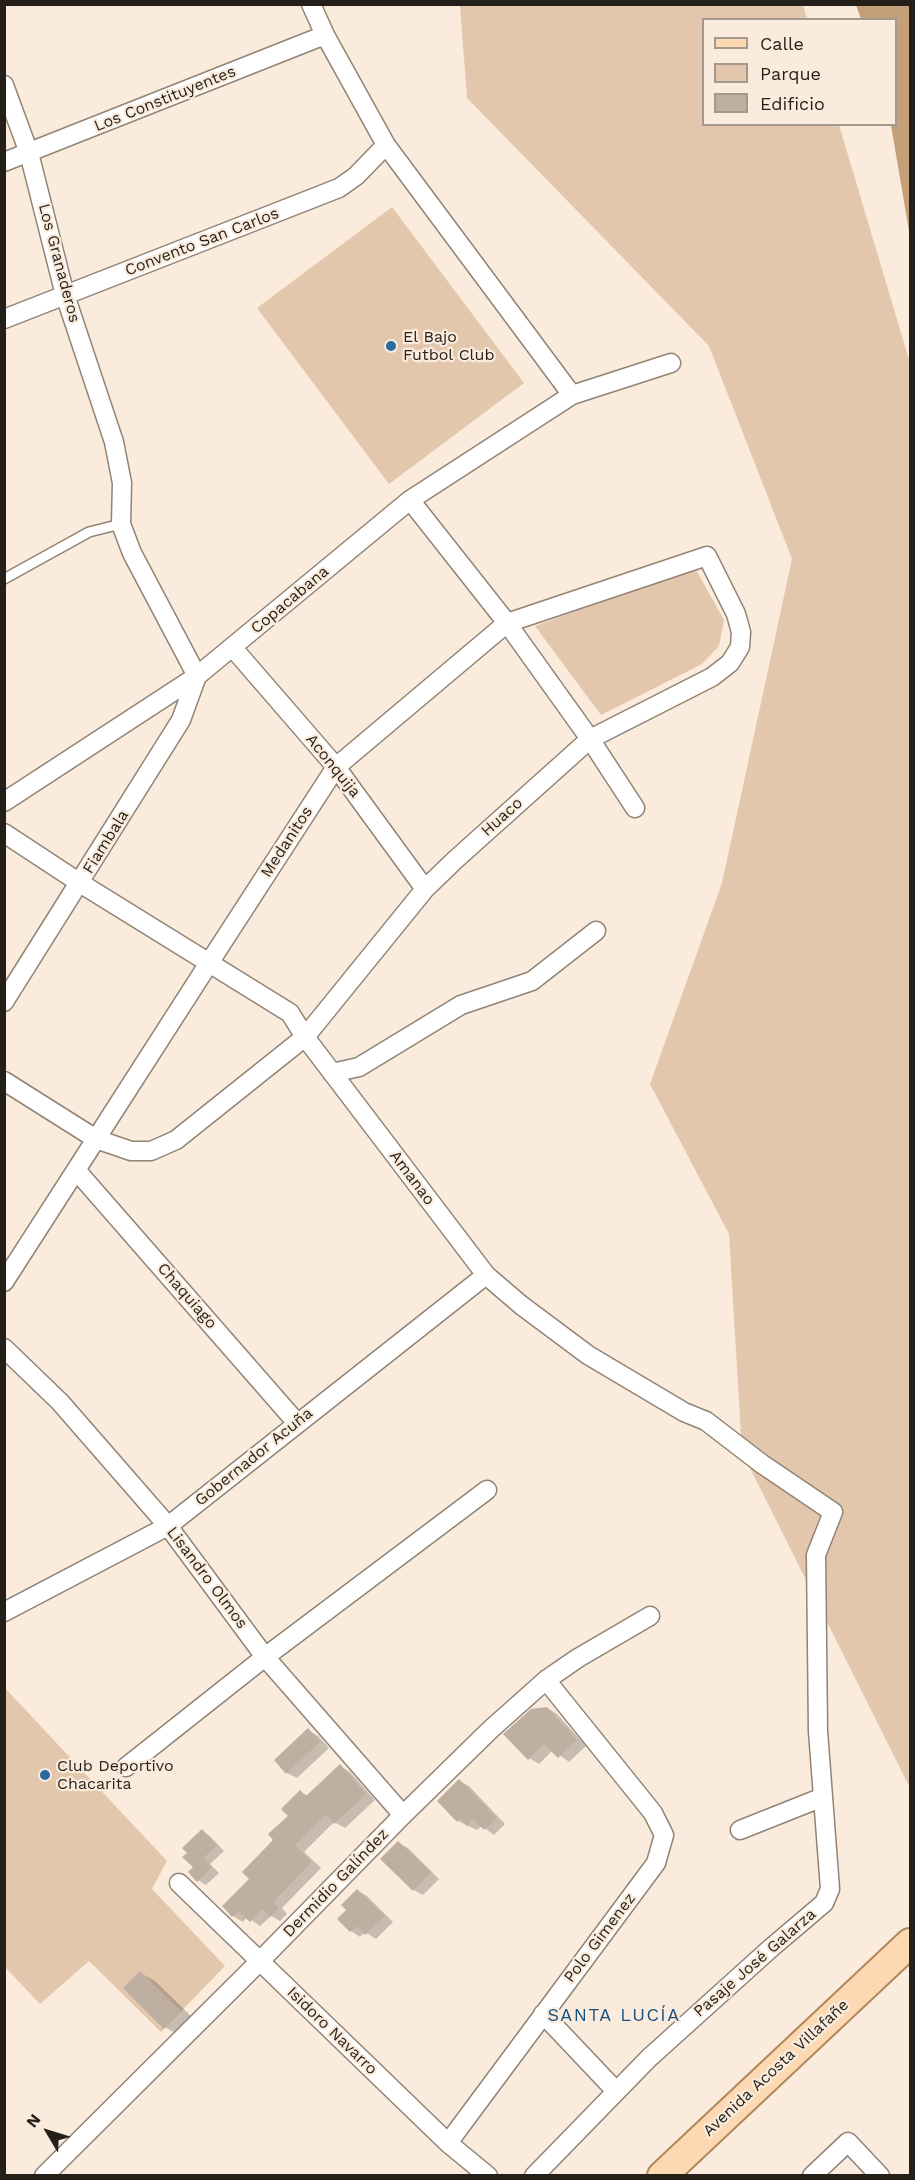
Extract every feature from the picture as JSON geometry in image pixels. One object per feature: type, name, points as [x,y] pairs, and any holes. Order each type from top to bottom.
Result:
[{"type":"main road","name":"Avenida Acosta Villafañe","points":[[662,2175],[901,1952]]},
{"type":"street","points":[[311,4],[325,35],[386,145],[572,395]]},
{"type":"street","name":"Los Constituyentes","points":[[4,162],[325,35]]},
{"type":"street","name":"Los Granaderos","points":[[4,85],[29,153],[66,295],[114,442],[122,483],[121,524]]},
{"type":"street","name":"Convento San Carlos","points":[[4,319],[339,188],[356,176],[386,145]]},
{"type":"street","name":"Copacabana","points":[[4,801],[196,676],[233,648],[410,500],[572,395],[671,363]]},
{"type":"street","points":[[410,500],[507,624],[590,739],[635,808]]},
{"type":"street","points":[[121,524],[132,552],[196,676]]},
{"type":"street","name":"Medanitos","points":[[4,1282],[336,767],[507,624],[707,556],[736,615],[741,632],[740,647]]},
{"type":"street","name":"Huaco","points":[[96,1139],[131,1151],[151,1151],[176,1140],[306,1037],[425,889],[590,739],[712,677],[730,663],[740,647]]},
{"type":"street","name":"Aconquija","points":[[233,648],[336,767],[425,889]]},
{"type":"street","name":"Fiambala","points":[[4,1002],[182,720],[196,676]]},
{"type":"street","name":"Amanao","points":[[4,833],[80,883],[290,1013],[486,1275],[521,1305],[588,1355],[684,1412],[706,1421],[762,1464],[833,1512]]},
{"type":"street","points":[[332,1072],[359,1067],[461,1005],[532,981],[596,931]]},
{"type":"street","points":[[4,1081],[96,1139]]},
{"type":"street","name":"Chaquiago","points":[[76,1170],[297,1423]]},
{"type":"street","name":"Gobernador Acuña","points":[[4,1612],[168,1526],[486,1275]]},
{"type":"street","name":"Lisandro Olmos","points":[[4,1348],[60,1402],[168,1526],[266,1657],[403,1815]]},
{"type":"street","points":[[126,1767],[266,1657],[487,1490]]},
{"type":"street","name":"Pasaje José Galarza","points":[[534,2175],[615,2090],[771,1948],[824,1903],[830,1889],[818,1731],[816,1556],[833,1512]]},
{"type":"street","name":"Dermidio Galíndez","points":[[44,2175],[491,1729],[546,1680],[578,1658],[650,1616]]},
{"type":"street","name":"Polo Gimenez","points":[[448,2143],[656,1863],[664,1835],[653,1812],[546,1680]]},
{"type":"street","points":[[740,1830],[823,1797]]},
{"type":"street","name":"Isidoro Navarro","points":[[179,1883],[448,2143],[488,2175]]},
{"type":"street","points":[[543,2014],[615,2090]]},
{"type":"street","points":[[812,2175],[848,2142],[880,2175]]},
{"type":"lane","points":[[4,579],[89,532],[121,524]]},
{"type":"green space","points":[[460,5],[803,5],[807,18],[702,18],[702,126],[839,126],[910,363],[910,1788],[742,1452],[729,1234],[650,1084],[722,883],[792,559],[709,346],[467,98]]},
{"type":"green space","name":"El Bajo Futbol Club","points":[[392,207],[524,383],[389,484],[257,308]]},
{"type":"green space","points":[[695,568],[724,620],[719,646],[702,664],[601,715],[535,626]]},
{"type":"green space","name":"Club Deportivo Chacarita","points":[[5,1688],[167,1861],[152,1889],[225,1966],[161,2032],[89,1961],[40,2004],[5,1967]]},
{"type":"shaded area","points":[[856,5],[910,5],[910,237],[891,126],[897,126],[897,18],[861,18]]},
{"type":"building","points":[[547,1707],[577,1740],[558,1758],[544,1744],[528,1760],[503,1734],[531,1709]]},
{"type":"building","points":[[308,1728],[320,1742],[286,1774],[274,1760]]},
{"type":"building","points":[[340,1764],[366,1794],[334,1824],[326,1815],[295,1845],[312,1862],[273,1902],[279,1907],[270,1917],[262,1909],[250,1922],[238,1911],[232,1917],[222,1906],[249,1879],[242,1872],[273,1840],[268,1834],[288,1816],[281,1809],[300,1790],[306,1796]]},
{"type":"building","points":[[459,1779],[497,1818],[484,1830],[473,1819],[467,1826],[460,1819],[457,1822],[437,1801]]},
{"type":"building","points":[[202,1829],[217,1846],[203,1858],[212,1867],[197,1882],[188,1872],[193,1867],[182,1857],[187,1853],[182,1848]]},
{"type":"building","points":[[398,1841],[431,1872],[413,1891],[380,1859]]},
{"type":"building","points":[[357,1889],[385,1916],[365,1935],[357,1926],[350,1932],[337,1919],[346,1910],[341,1905]]},
{"type":"building","points":[[140,1971],[181,2011],[164,2029],[123,1988]]},
{"type":"place","name":"El Bajo Futbol Club","points":[[391,346]]},
{"type":"place","name":"Club Deportivo Chacarita","points":[[45,1775]]},
{"type":"district","name":"SANTA LUCÍA","points":[[614,2016]]}]
